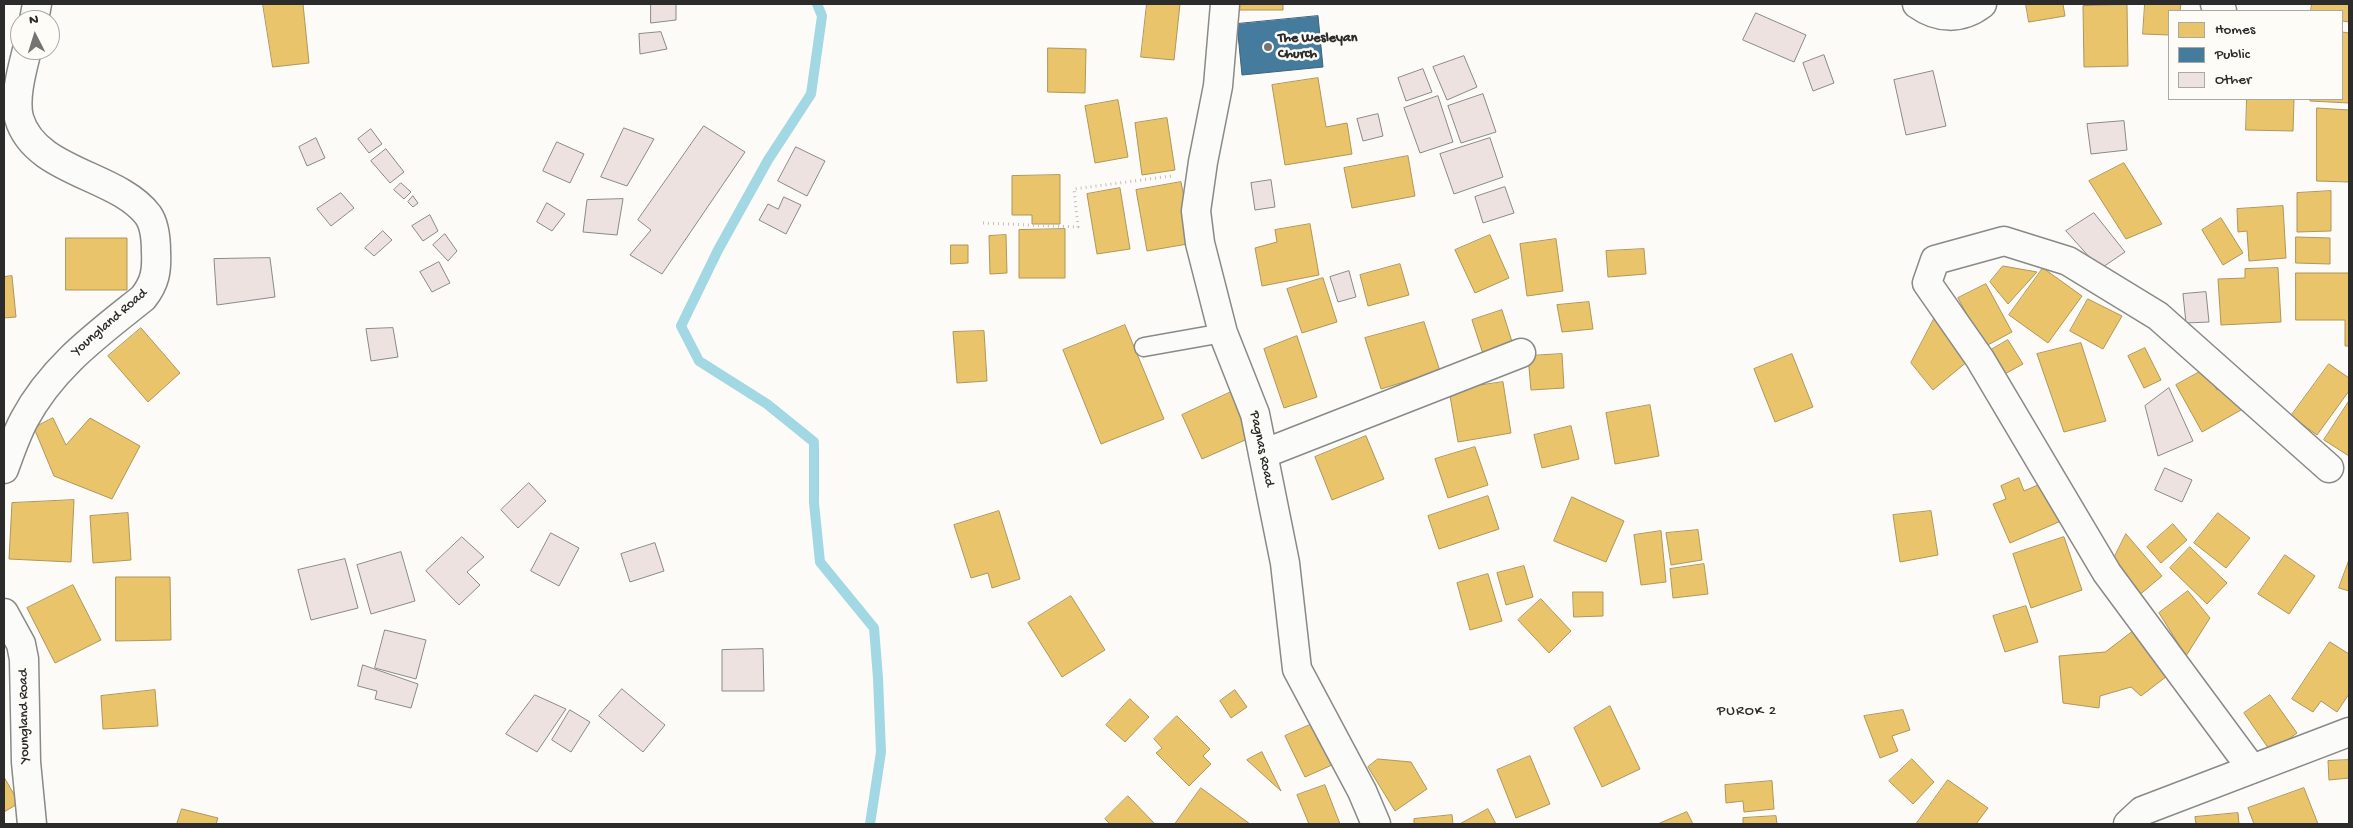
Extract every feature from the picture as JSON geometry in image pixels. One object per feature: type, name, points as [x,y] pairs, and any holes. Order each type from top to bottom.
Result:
[{"type":"street","name":"Pagnas Road","points":[[1225,4],[1218,86],[1196,210],[1200,243],[1224,333],[1255,414],[1285,563],[1297,669],[1362,791],[1376,824]]},
{"type":"street","points":[[1916,4],[1940,16],[1960,16],[1982,4]]},
{"type":"street","name":"Youngland Road","points":[[4,469],[24,420],[40,394],[76,351],[143,298],[152,287],[157,272],[156,236],[149,216],[135,202],[62,164],[44,151],[26,134],[19,117],[19,98],[25,60]]},
{"type":"street","points":[[2252,769],[2107,573],[1980,359],[1927,283],[1935,260],[2004,240],[2068,261],[2158,316],[2329,468]]},
{"type":"street","points":[[1263,454],[1521,353]]},
{"type":"street","name":"Youngland Road","points":[[4,613],[21,644],[24,659],[26,762],[32,824]]},
{"type":"street","points":[[2128,824],[2142,811],[2349,732]]},
{"type":"lane","points":[[1144,347],[1224,333]]},
{"type":"path","points":[[983,223],[1078,227],[1074,189],[1202,172]]},
{"type":"building: Homes","points":[[263,4],[303,4],[309,63],[273,67]]},
{"type":"building: Homes","points":[[1147,4],[1180,4],[1174,60],[1141,57]]},
{"type":"building: Homes","points":[[1240,4],[1283,4],[1283,10],[1240,10]]},
{"type":"building: Homes","points":[[2026,4],[2063,4],[2065,16],[2029,22]]},
{"type":"building: Homes","points":[[2145,4],[2181,4],[2180,10],[2168,10],[2168,35],[2143,34]]},
{"type":"building: Homes","points":[[2312,4],[2349,4],[2349,22],[2343,21],[2343,10],[2311,10]]},
{"type":"building: Homes","points":[[2127,5],[2128,66],[2084,67],[2083,6]]},
{"type":"building: Homes","points":[[2343,32],[2349,33],[2349,103],[2310,101],[2343,100]]},
{"type":"building: Homes","points":[[1048,48],[1086,49],[1085,93],[1048,92]]},
{"type":"building: Homes","points":[[1318,78],[1326,127],[1347,123],[1352,154],[1285,165],[1272,85]]},
{"type":"building: Homes","points":[[1118,100],[1128,157],[1095,163],[1085,106]]},
{"type":"building: Homes","points":[[2247,100],[2294,100],[2293,131],[2246,130]]},
{"type":"building: Homes","points":[[2317,108],[2349,110],[2349,182],[2317,181]]},
{"type":"building: Homes","points":[[1167,118],[1175,170],[1142,175],[1135,123]]},
{"type":"building: Homes","points":[[1408,156],[1415,196],[1352,208],[1344,168]]},
{"type":"building: Homes","points":[[2124,163],[2162,224],[2126,239],[2089,181]]},
{"type":"building: Homes","points":[[1060,175],[1060,224],[1032,224],[1032,215],[1012,215],[1012,176]]},
{"type":"building: Homes","points":[[1181,182],[1193,243],[1147,251],[1136,190]]},
{"type":"building: Homes","points":[[1120,188],[1130,249],[1097,254],[1087,194]]},
{"type":"building: Homes","points":[[2331,191],[2331,231],[2297,232],[2297,193]]},
{"type":"building: Homes","points":[[2283,206],[2286,258],[2249,261],[2247,231],[2238,232],[2237,209]]},
{"type":"building: Homes","points":[[2221,218],[2243,253],[2223,265],[2202,230]]},
{"type":"building: Homes","points":[[1310,224],[1319,275],[1262,286],[1255,248],[1277,242],[1275,230]]},
{"type":"building: Homes","points":[[1065,229],[1065,278],[1019,278],[1019,230]]},
{"type":"building: Homes","points":[[1006,235],[1007,273],[990,274],[989,236]]},
{"type":"building: Homes","points":[[1490,235],[1509,278],[1475,293],[1455,250]]},
{"type":"building: Homes","points":[[2296,237],[2330,238],[2330,264],[2296,263]]},
{"type":"building: Homes","points":[[66,238],[127,238],[127,290],[66,290]]},
{"type":"building: Homes","points":[[1556,239],[1563,291],[1527,296],[1520,244]]},
{"type":"building: Homes","points":[[951,245],[968,245],[968,263],[951,264]]},
{"type":"building: Homes","points":[[1644,249],[1646,274],[1608,277],[1606,251]]},
{"type":"building: Homes","points":[[1400,264],[1409,295],[1368,306],[1360,275]]},
{"type":"building: Homes","points":[[2003,266],[2037,272],[2008,304],[1990,282]]},
{"type":"building: Homes","points":[[2043,268],[2082,296],[2048,343],[2009,315]]},
{"type":"building: Homes","points":[[2278,268],[2281,322],[2221,325],[2218,279],[2245,278],[2245,269]]},
{"type":"building: Homes","points":[[2296,273],[2349,273],[2349,346],[2345,346],[2345,320],[2296,320]]},
{"type":"building: Homes","points":[[12,276],[16,317],[4,318],[4,277]]},
{"type":"building: Homes","points":[[1323,278],[1337,322],[1302,333],[1287,289]]},
{"type":"building: Homes","points":[[1986,284],[2012,332],[1984,347],[1958,298]]},
{"type":"building: Homes","points":[[2088,299],[2122,316],[2103,349],[2070,331]]},
{"type":"building: Homes","points":[[1589,302],[1593,329],[1562,332],[1557,305]]},
{"type":"building: Homes","points":[[1502,310],[1514,348],[1484,357],[1472,320]]},
{"type":"building: Homes","points":[[1934,319],[1974,356],[1933,390],[1911,363]]},
{"type":"building: Homes","points":[[1424,322],[1440,371],[1381,389],[1365,338]]},
{"type":"building: Homes","points":[[1125,325],[1164,419],[1101,444],[1063,350]]},
{"type":"building: Homes","points":[[141,328],[180,373],[148,402],[108,356]]},
{"type":"building: Homes","points":[[984,331],[987,381],[957,383],[953,332]]},
{"type":"building: Homes","points":[[1297,336],[1317,397],[1284,408],[1264,349]]},
{"type":"building: Homes","points":[[2008,340],[2023,364],[2003,375],[1989,351]]},
{"type":"building: Homes","points":[[2081,343],[2106,421],[2064,432],[2037,354]]},
{"type":"building: Homes","points":[[2145,348],[2161,380],[2144,388],[2128,356]]},
{"type":"building: Homes","points":[[1562,354],[1564,388],[1531,390],[1528,356]]},
{"type":"building: Homes","points":[[1792,354],[1813,407],[1775,422],[1754,369]]},
{"type":"building: Homes","points":[[2329,364],[2349,378],[2349,391],[2317,435],[2291,416]]},
{"type":"building: Homes","points":[[2205,369],[2217,390],[2226,385],[2241,410],[2202,432],[2176,385]]},
{"type":"building: Homes","points":[[1503,382],[1511,433],[1458,442],[1449,390]]},
{"type":"building: Homes","points":[[1231,392],[1252,437],[1202,459],[1182,415]]},
{"type":"building: Homes","points":[[2349,401],[2349,456],[2324,440]]},
{"type":"building: Homes","points":[[1650,405],[1659,456],[1615,464],[1606,413]]},
{"type":"building: Homes","points":[[53,418],[66,445],[90,418],[140,446],[112,499],[54,476],[34,428]]},
{"type":"building: Homes","points":[[1571,426],[1579,459],[1542,468],[1534,435]]},
{"type":"building: Homes","points":[[1366,436],[1384,479],[1332,500],[1315,457]]},
{"type":"building: Homes","points":[[1475,447],[1488,485],[1448,498],[1435,459]]},
{"type":"building: Homes","points":[[2019,478],[2024,491],[2045,482],[2061,521],[2010,543],[1993,504],[2006,499],[2001,486]]},
{"type":"building: Homes","points":[[1488,496],[1499,529],[1439,549],[1428,516]]},
{"type":"building: Homes","points":[[1572,497],[1624,521],[1606,562],[1554,541]]},
{"type":"building: Homes","points":[[74,500],[71,562],[9,559],[12,503]]},
{"type":"building: Homes","points":[[999,511],[1020,579],[992,588],[988,573],[971,578],[954,525]]},
{"type":"building: Homes","points":[[1931,511],[1938,555],[1900,562],[1893,515]]},
{"type":"building: Homes","points":[[128,513],[131,560],[93,563],[90,516]]},
{"type":"building: Homes","points":[[2218,513],[2250,538],[2226,568],[2194,543]]},
{"type":"building: Homes","points":[[2173,524],[2187,540],[2161,563],[2147,547]]},
{"type":"building: Homes","points":[[1698,530],[1702,560],[1671,565],[1666,533]]},
{"type":"building: Homes","points":[[1661,531],[1666,582],[1641,585],[1634,535]]},
{"type":"building: Homes","points":[[2126,534],[2162,576],[2137,597],[2111,564]]},
{"type":"building: Homes","points":[[2064,537],[2082,590],[2031,608],[2013,554]]},
{"type":"building: Homes","points":[[2190,547],[2227,583],[2207,604],[2170,568]]},
{"type":"building: Homes","points":[[2285,555],[2315,576],[2289,614],[2258,594]]},
{"type":"building: Homes","points":[[2349,560],[2349,591],[2339,588]]},
{"type":"building: Homes","points":[[1704,564],[1708,594],[1673,598],[1670,569]]},
{"type":"building: Homes","points":[[1524,566],[1533,597],[1506,605],[1497,573]]},
{"type":"building: Homes","points":[[1488,574],[1502,621],[1470,630],[1457,583]]},
{"type":"building: Homes","points":[[116,577],[170,577],[171,640],[116,641]]},
{"type":"building: Homes","points":[[73,585],[101,640],[55,663],[27,608]]},
{"type":"building: Homes","points":[[2188,591],[2210,618],[2186,656],[2159,613]]},
{"type":"building: Homes","points":[[1573,592],[1603,592],[1603,616],[1574,617]]},
{"type":"building: Homes","points":[[1071,596],[1105,650],[1062,677],[1028,623]]},
{"type":"building: Homes","points":[[1541,599],[1571,631],[1549,653],[1518,620]]},
{"type":"building: Homes","points":[[2026,606],[2038,642],[2005,652],[1993,616]]},
{"type":"building: Homes","points":[[2136,629],[2171,673],[2141,696],[2131,687],[2100,696],[2099,708],[2063,703],[2059,656],[2105,652]]},
{"type":"building: Homes","points":[[2330,642],[2349,654],[2349,694],[2337,712],[2321,701],[2313,712],[2292,699]]},
{"type":"building: Homes","points":[[155,690],[158,726],[103,729],[101,696]]},
{"type":"building: Homes","points":[[1235,690],[1247,707],[1231,718],[1220,701]]},
{"type":"building: Homes","points":[[2270,695],[2297,733],[2271,752],[2244,713]]},
{"type":"building: Homes","points":[[1130,699],[1149,717],[1125,742],[1106,725]]},
{"type":"building: Homes","points":[[1610,706],[1640,769],[1602,787],[1574,728]]},
{"type":"building: Homes","points":[[1903,710],[1910,730],[1892,736],[1898,751],[1880,758],[1864,716]]},
{"type":"building: Homes","points":[[1177,716],[1210,749],[1203,756],[1211,764],[1189,786],[1156,753],[1162,748],[1154,739]]},
{"type":"building: Homes","points":[[1321,720],[1341,761],[1305,777],[1285,736]]},
{"type":"building: Homes","points":[[1262,752],[1281,791],[1247,760]]},
{"type":"building: Homes","points":[[1530,756],[1550,804],[1516,818],[1497,770]]},
{"type":"building: Homes","points":[[1378,759],[1411,762],[1427,789],[1395,811],[1368,767]]},
{"type":"building: Homes","points":[[1912,759],[1934,782],[1913,804],[1889,781]]},
{"type":"building: Homes","points":[[2349,760],[2349,778],[2329,780],[2328,761]]},
{"type":"building: Homes","points":[[4,777],[19,803],[4,812]]},
{"type":"building: Homes","points":[[1948,780],[1988,808],[1976,824],[1917,823]]},
{"type":"building: Homes","points":[[1772,781],[1774,809],[1744,812],[1743,801],[1726,803],[1725,785]]},
{"type":"building: Homes","points":[[1325,785],[1340,824],[1309,824],[1297,795]]},
{"type":"building: Homes","points":[[1201,788],[1250,824],[1175,824]]},
{"type":"building: Homes","points":[[2304,788],[2318,824],[2254,824],[2248,808]]},
{"type":"building: Homes","points":[[1128,796],[1155,824],[1110,824],[1105,819]]},
{"type":"building: Homes","points":[[182,809],[218,818],[216,824],[177,824]]},
{"type":"building: Homes","points":[[1488,809],[1496,824],[1460,824]]},
{"type":"building: Homes","points":[[1687,812],[1693,824],[1658,824]]},
{"type":"building: Homes","points":[[2238,813],[2239,824],[2196,824],[2195,817]]},
{"type":"building: Homes","points":[[1452,815],[1453,824],[1414,824],[1414,819]]},
{"type":"building: Homes","points":[[1776,816],[1777,824],[1743,824],[1743,818]]},
{"type":"building: Public","points":[[1318,16],[1323,67],[1242,75],[1237,24]]},
{"type":"building: Other","points":[[651,4],[676,4],[676,20],[651,23]]},
{"type":"building: Other","points":[[1756,13],[1806,35],[1794,62],[1743,40]]},
{"type":"building: Other","points":[[661,32],[667,49],[640,54],[639,34]]},
{"type":"building: Other","points":[[1824,55],[1834,83],[1813,91],[1803,63]]},
{"type":"building: Other","points":[[1464,56],[1477,87],[1447,100],[1433,67]]},
{"type":"building: Other","points":[[1423,69],[1432,92],[1406,101],[1398,78]]},
{"type":"building: Other","points":[[1933,71],[1946,126],[1906,135],[1894,80]]},
{"type":"building: Other","points":[[1483,94],[1496,132],[1461,143],[1448,106]]},
{"type":"building: Other","points":[[1438,96],[1453,142],[1420,153],[1404,108]]},
{"type":"building: Other","points":[[1378,114],[1383,136],[1363,141],[1357,119]]},
{"type":"building: Other","points":[[2124,121],[2127,150],[2091,154],[2087,124]]},
{"type":"building: Other","points":[[704,126],[745,152],[662,274],[630,255],[651,230],[638,220]]},
{"type":"building: Other","points":[[624,128],[654,139],[627,186],[601,177]]},
{"type":"building: Other","points":[[371,129],[382,144],[369,153],[358,139]]},
{"type":"building: Other","points":[[316,138],[325,158],[307,166],[299,147]]},
{"type":"building: Other","points":[[1490,138],[1503,177],[1454,194],[1440,154]]},
{"type":"building: Other","points":[[557,142],[584,154],[570,183],[543,171]]},
{"type":"building: Other","points":[[796,147],[825,161],[807,196],[778,181]]},
{"type":"building: Other","points":[[386,149],[404,172],[390,183],[371,161]]},
{"type":"building: Other","points":[[1271,180],[1275,207],[1255,210],[1251,183]]},
{"type":"building: Other","points":[[401,183],[411,192],[404,199],[394,190]]},
{"type":"building: Other","points":[[1505,187],[1514,213],[1483,223],[1475,197]]},
{"type":"building: Other","points":[[341,193],[354,208],[331,226],[317,209]]},
{"type":"building: Other","points":[[413,196],[418,203],[413,207],[408,202]]},
{"type":"building: Other","points":[[784,197],[801,205],[786,234],[759,220],[768,204],[778,209]]},
{"type":"building: Other","points":[[623,199],[617,235],[583,232],[587,200]]},
{"type":"building: Other","points":[[547,203],[565,214],[552,231],[537,222]]},
{"type":"building: Other","points":[[2094,213],[2125,252],[2100,269],[2066,231]]},
{"type":"building: Other","points":[[430,215],[438,231],[423,241],[412,226]]},
{"type":"building: Other","points":[[383,231],[392,240],[374,256],[365,248]]},
{"type":"building: Other","points":[[445,234],[457,251],[448,261],[433,245]]},
{"type":"building: Other","points":[[270,258],[275,297],[217,305],[214,259]]},
{"type":"building: Other","points":[[439,262],[450,283],[432,292],[420,272]]},
{"type":"building: Other","points":[[1349,271],[1356,297],[1338,302],[1330,277]]},
{"type":"building: Other","points":[[2206,292],[2209,322],[2186,323],[2183,294]]},
{"type":"building: Other","points":[[393,328],[398,357],[371,361],[366,329]]},
{"type":"building: Other","points":[[2169,388],[2193,441],[2158,456],[2145,406]]},
{"type":"building: Other","points":[[2165,468],[2192,480],[2182,502],[2155,490]]},
{"type":"building: Other","points":[[529,483],[546,501],[518,528],[501,510]]},
{"type":"building: Other","points":[[551,533],[579,548],[559,586],[531,571]]},
{"type":"building: Other","points":[[462,537],[484,557],[467,572],[480,585],[459,605],[426,571]]},
{"type":"building: Other","points":[[655,543],[664,571],[630,582],[621,554]]},
{"type":"building: Other","points":[[401,552],[415,601],[371,614],[357,565]]},
{"type":"building: Other","points":[[345,559],[358,608],[311,620],[298,570]]},
{"type":"building: Other","points":[[385,630],[426,640],[416,679],[375,668]]},
{"type":"building: Other","points":[[763,649],[764,691],[722,691],[722,650]]},
{"type":"building: Other","points":[[363,665],[418,684],[411,708],[375,699],[377,691],[358,686]]},
{"type":"building: Other","points":[[622,689],[665,725],[643,752],[599,716]]},
{"type":"building: Other","points":[[535,695],[566,709],[537,752],[506,734]]},
{"type":"building: Other","points":[[570,710],[590,722],[571,752],[552,740]]},
{"type":"waterway","points":[[817,4],[822,16],[811,94],[768,160],[718,250],[681,326],[699,361],[767,404],[814,442],[814,503],[820,562],[874,628],[881,752],[870,824]]},
{"type":"place","name":"The Wesleyan Church","points":[[1268,47]]},
{"type":"district","name":"PUROK 2","points":[[1747,712]]}]
